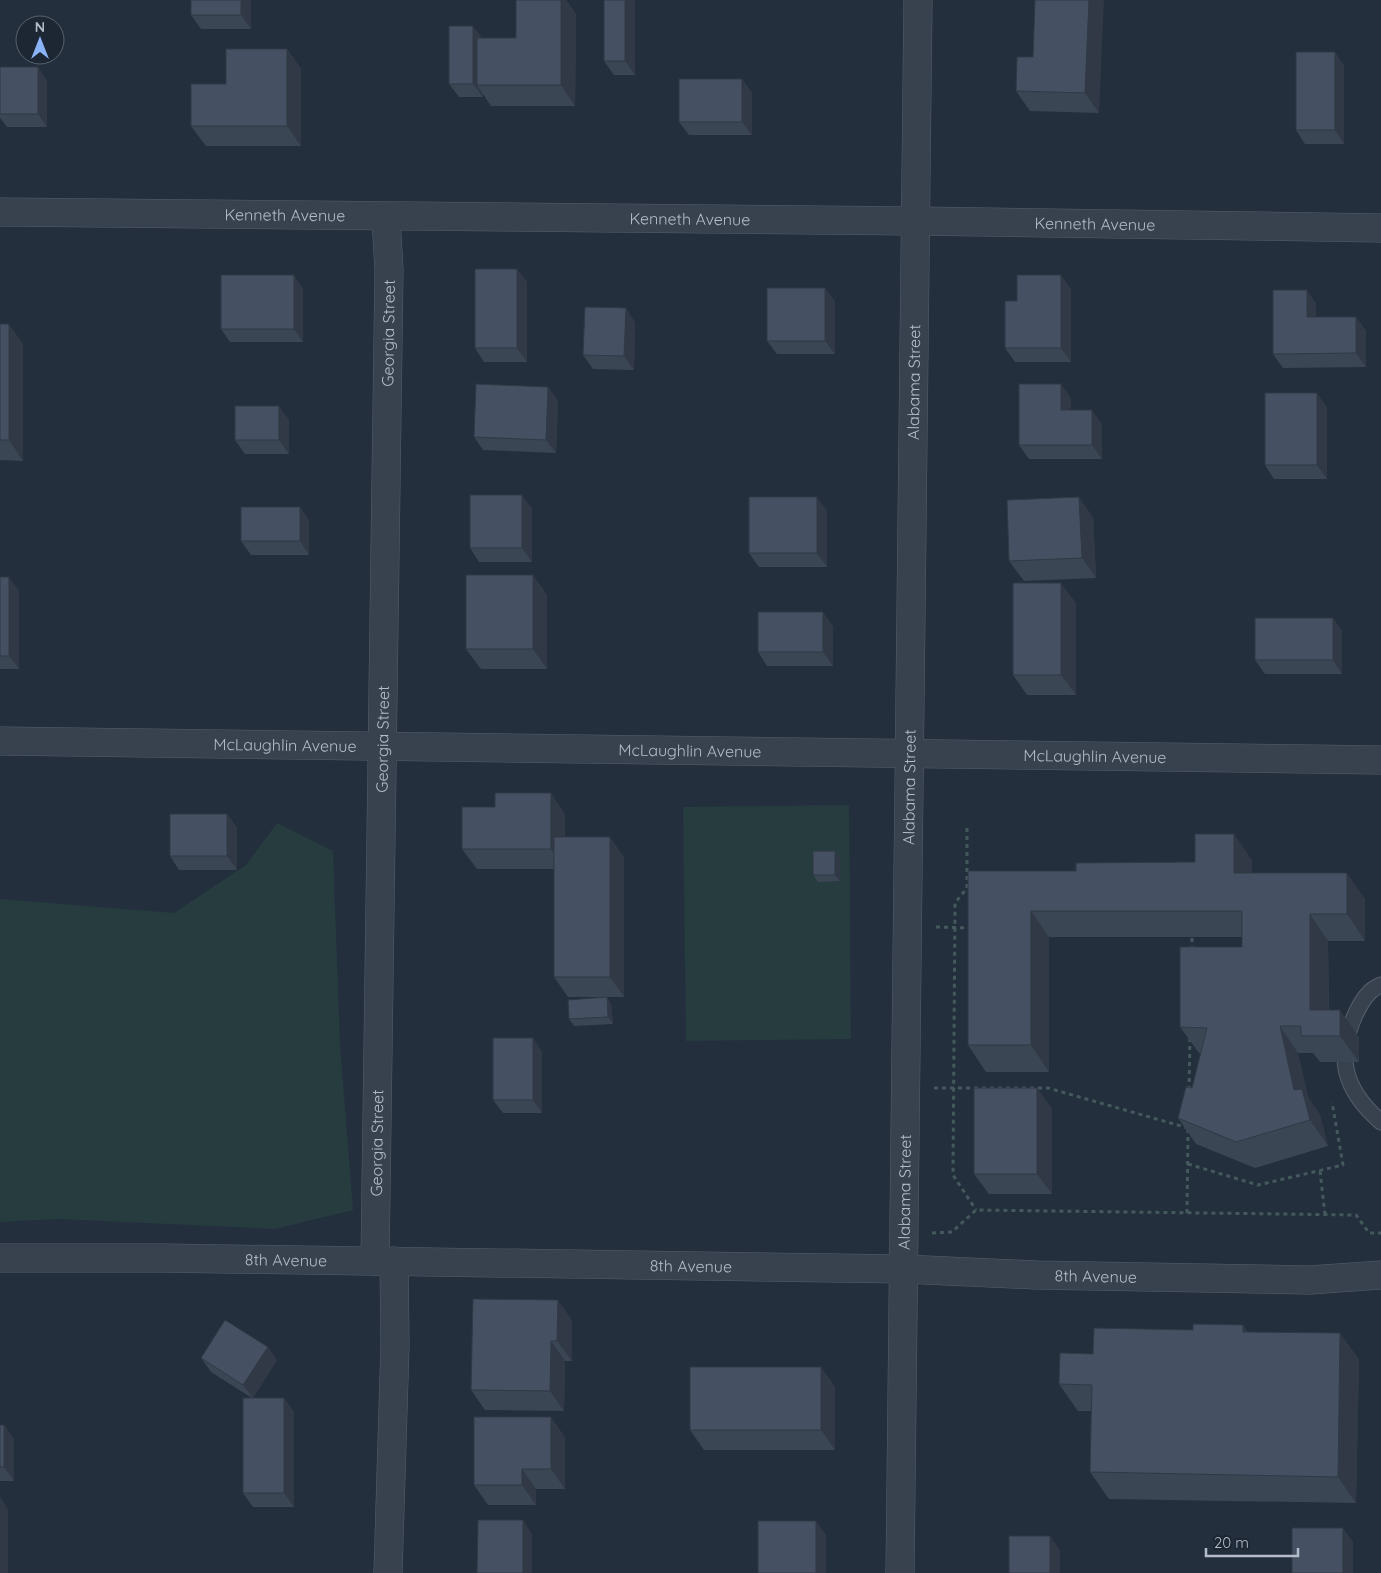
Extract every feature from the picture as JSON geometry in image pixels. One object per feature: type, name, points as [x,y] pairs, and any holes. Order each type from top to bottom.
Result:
[{"type":"street","name":"Alabama Street","points":[[900,1573],[917,221],[918,0]]},
{"type":"street","name":"Kenneth Avenue","points":[[0,212],[386,218],[917,221],[1381,228]]},
{"type":"street","name":"Georgia Street","points":[[386,218],[389,270],[383,747],[385,1261],[394,1346],[388,1573]]},
{"type":"street","name":"McLaughlin Avenue","points":[[0,741],[1381,760]]},
{"type":"street","name":"8th Avenue","points":[[0,1258],[385,1261],[904,1269],[1036,1275],[1310,1280],[1381,1275]]},
{"type":"lane","points":[[1381,986],[1369,992],[1362,1001],[1348,1031],[1344,1045],[1346,1072],[1349,1082],[1364,1104],[1381,1122]]},
{"type":"path","points":[[967,828],[967,888],[955,903],[953,1175],[976,1210]]},
{"type":"path","points":[[908,927],[978,928]]},
{"type":"path","points":[[1192,937],[1192,956]]},
{"type":"path","points":[[1189,1100],[1190,1032]]},
{"type":"path","points":[[906,1088],[1048,1088],[1188,1128]]},
{"type":"path","points":[[1188,1164],[1258,1185],[1343,1165],[1332,1099]]},
{"type":"path","points":[[1187,1213],[1188,1118]]},
{"type":"path","points":[[1320,1171],[1325,1215]]},
{"type":"path","points":[[904,1234],[952,1232],[976,1210],[1356,1216],[1369,1233],[1381,1233]]},
{"type":"green space","points":[[849,805],[851,1039],[686,1041],[683,807]]},
{"type":"green space","points":[[277,823],[333,851],[340,1045],[353,1210],[275,1229],[58,1219],[0,1222],[0,899],[174,913],[246,865]]},
{"type":"building","points":[[191,0],[241,0],[241,15],[191,15]]},
{"type":"building","points":[[516,0],[561,0],[561,85],[477,85],[477,38],[516,38]]},
{"type":"building","points":[[604,0],[625,0],[625,61],[604,61]]},
{"type":"building","points":[[1035,0],[1089,0],[1085,93],[1016,91],[1017,57],[1033,57]]},
{"type":"building","points":[[449,26],[473,26],[473,84],[449,84]]},
{"type":"building","points":[[226,49],[287,49],[287,126],[191,126],[191,84],[226,84]]},
{"type":"building","points":[[1296,52],[1335,52],[1335,130],[1296,130]]},
{"type":"building","points":[[0,67],[38,67],[38,114],[0,114]]},
{"type":"building","points":[[679,79],[742,79],[742,122],[679,122]]},
{"type":"building","points":[[475,269],[517,269],[517,348],[475,348]]},
{"type":"building","points":[[221,275],[294,275],[294,329],[221,329]]},
{"type":"building","points":[[1017,275],[1061,275],[1061,348],[1005,348],[1005,301],[1017,301]]},
{"type":"building","points":[[767,288],[825,288],[825,341],[767,341]]},
{"type":"building","points":[[1273,290],[1307,290],[1307,317],[1356,317],[1356,353],[1273,354]]},
{"type":"building","points":[[585,307],[626,308],[624,356],[583,355]]},
{"type":"building","points":[[0,324],[9,324],[9,440],[0,440]]},
{"type":"building","points":[[476,384],[548,387],[546,440],[474,437]]},
{"type":"building","points":[[1019,384],[1061,384],[1061,410],[1092,410],[1092,445],[1019,445]]},
{"type":"building","points":[[1265,393],[1317,393],[1317,465],[1265,465]]},
{"type":"building","points":[[235,406],[279,406],[279,440],[235,440]]},
{"type":"building","points":[[470,495],[522,495],[522,548],[470,548]]},
{"type":"building","points":[[749,497],[817,497],[817,553],[749,553]]},
{"type":"building","points":[[1079,497],[1082,558],[1009,561],[1007,500]]},
{"type":"building","points":[[241,507],[300,507],[300,541],[241,541]]},
{"type":"building","points":[[466,575],[533,575],[533,649],[466,649]]},
{"type":"building","points":[[0,577],[9,577],[9,656],[0,656]]},
{"type":"building","points":[[1013,583],[1061,583],[1061,675],[1013,675]]},
{"type":"building","points":[[758,612],[823,612],[823,652],[758,652]]},
{"type":"building","points":[[1255,618],[1333,618],[1333,660],[1255,660]]},
{"type":"building","points":[[495,793],[551,793],[551,849],[462,849],[462,807],[495,807]]},
{"type":"building","points":[[170,814],[227,814],[227,856],[170,856]]},
{"type":"building","points":[[1195,834],[1234,834],[1234,873],[1347,873],[1347,914],[1310,914],[1310,1010],[1340,1010],[1340,1036],[1301,1036],[1301,1026],[1280,1026],[1294,1090],[1302,1089],[1310,1120],[1236,1142],[1178,1118],[1186,1087],[1192,1088],[1207,1028],[1180,1027],[1180,947],[1242,947],[1242,911],[1031,911],[1031,1045],[968,1045],[968,871],[1076,871],[1076,863],[1195,862]]},
{"type":"building","points":[[554,837],[610,837],[610,977],[554,977]]},
{"type":"building","points":[[813,851],[835,851],[835,875],[813,875]]},
{"type":"building","points":[[607,997],[608,1017],[569,1019],[568,1000]]},
{"type":"building","points":[[493,1038],[533,1038],[533,1100],[493,1100]]},
{"type":"building","points":[[974,1088],[1037,1088],[1037,1174],[974,1174]]},
{"type":"building","points":[[473,1299],[558,1300],[557,1341],[551,1341],[550,1391],[471,1390]]},
{"type":"building","points":[[225,1320],[268,1347],[243,1385],[201,1358]]},
{"type":"building","points":[[1193,1324],[1243,1325],[1243,1332],[1340,1333],[1338,1477],[1090,1472],[1092,1385],[1059,1384],[1060,1353],[1093,1354],[1094,1328],[1193,1330]]},
{"type":"building","points":[[690,1367],[821,1367],[821,1430],[690,1430]]},
{"type":"building","points":[[243,1398],[284,1398],[284,1493],[243,1493]]},
{"type":"building","points":[[474,1417],[551,1417],[551,1469],[522,1469],[522,1485],[474,1485]]},
{"type":"building","points":[[0,1425],[4,1425],[4,1467],[0,1467]]},
{"type":"building","points":[[478,1520],[523,1520],[523,1573],[477,1573]]},
{"type":"building","points":[[758,1521],[816,1521],[816,1573],[758,1573]]},
{"type":"building","points":[[1292,1528],[1343,1528],[1343,1573],[1292,1573]]},
{"type":"building","points":[[1009,1536],[1050,1536],[1050,1573],[1009,1573]]}]
